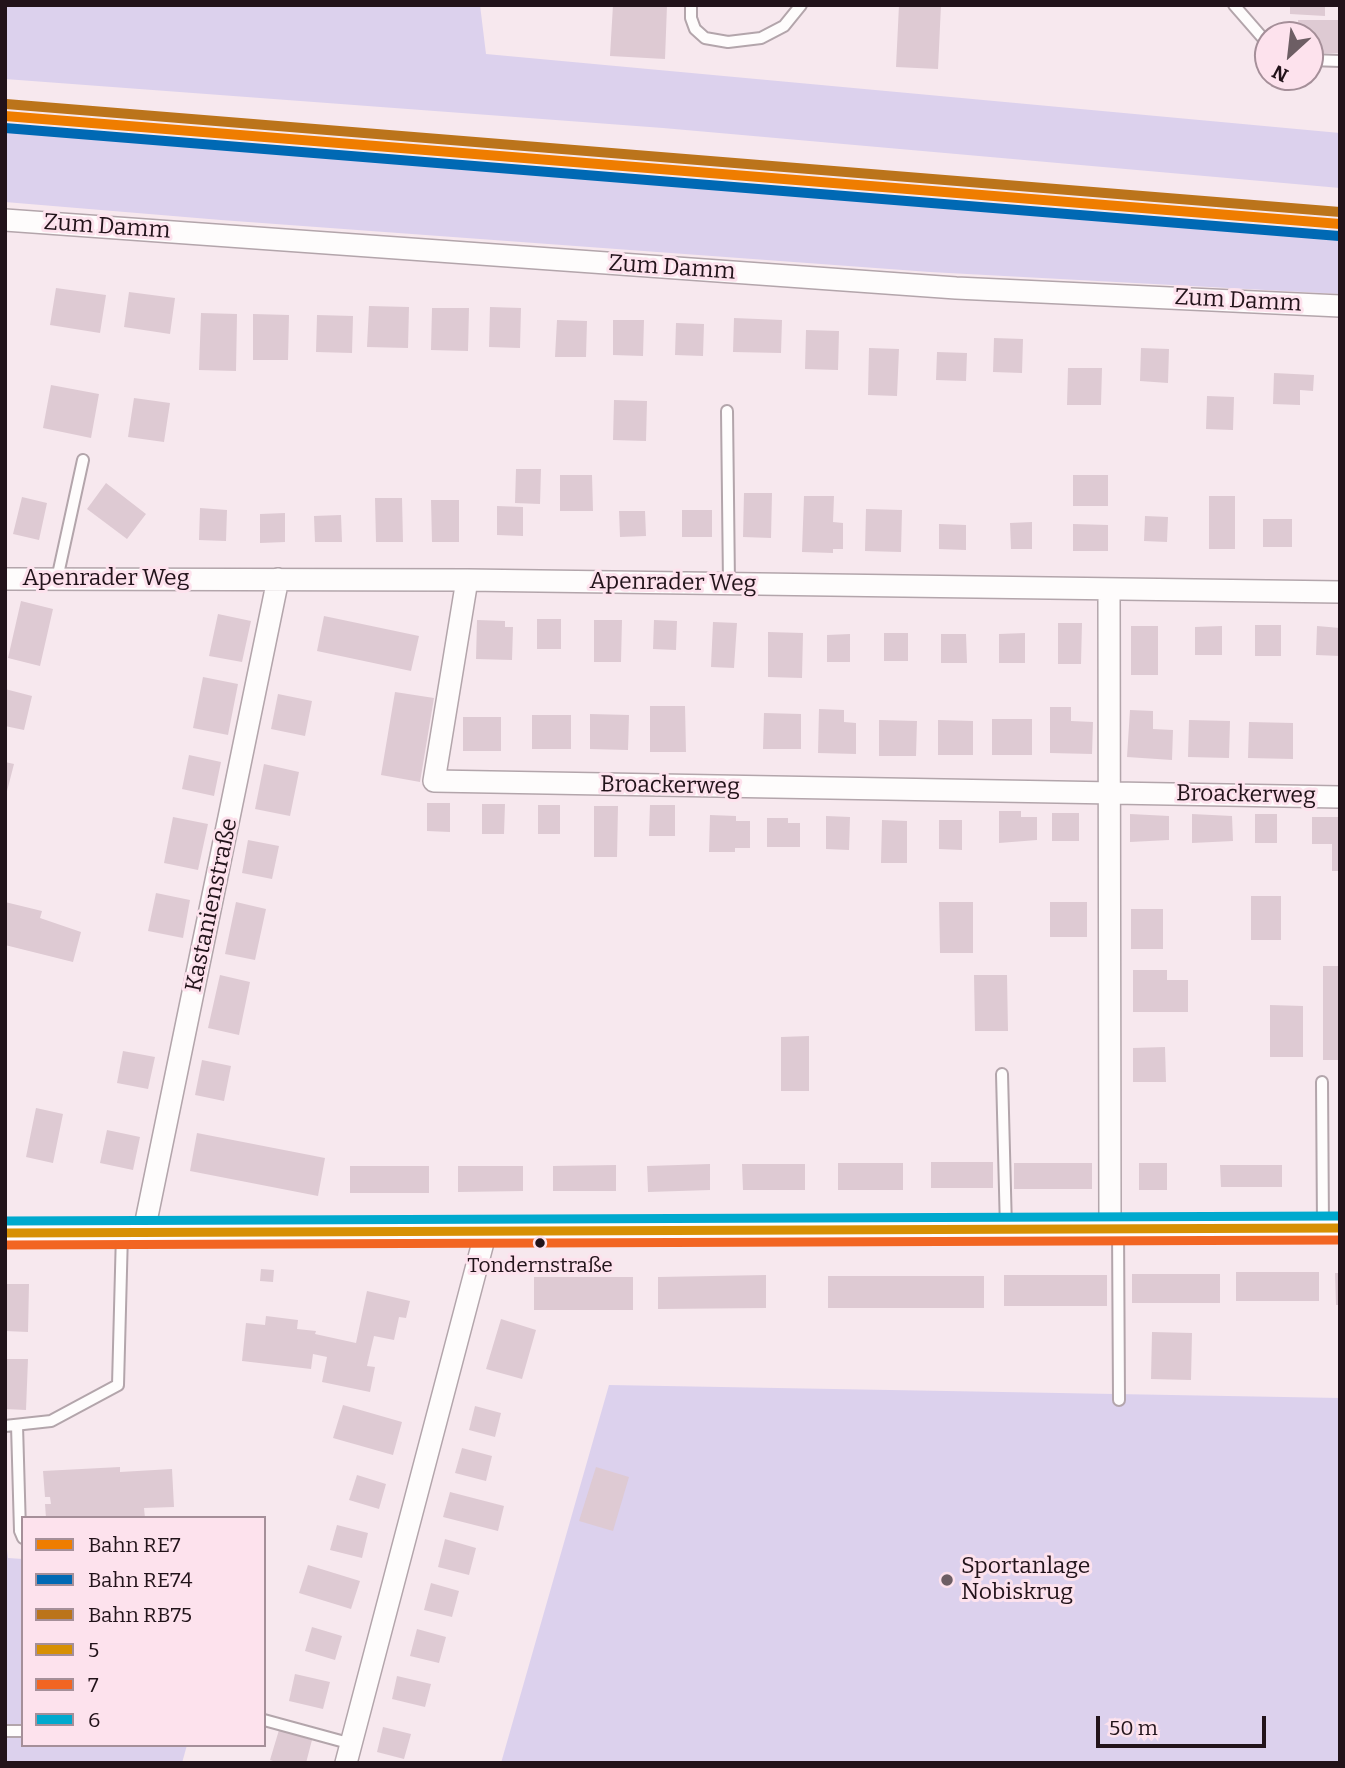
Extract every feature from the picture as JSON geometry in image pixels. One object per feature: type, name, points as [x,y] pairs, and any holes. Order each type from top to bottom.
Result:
[{"type":"street","name":"Zum Damm","points":[[5,220],[956,288],[1340,306]]},
{"type":"street","name":"Apenrader Weg","points":[[5,579],[467,580],[1340,592]]},
{"type":"street","name":"Kastanienstraße","points":[[133,1232],[278,579]]},
{"type":"street","name":"Broackerweg","points":[[467,580],[434,781],[1340,797]]},
{"type":"street","points":[[1109,589],[1114,1228]]},
{"type":"street","points":[[5,1233],[1332,1228]]},
{"type":"street","points":[[349,1753],[486,1231]]},
{"type":"lane","points":[[691,5],[691,18],[695,29],[705,38],[728,42],[761,38],[784,26],[801,5]]},
{"type":"lane","points":[[1234,5],[1254,28]]},
{"type":"lane","points":[[727,411],[729,584]]},
{"type":"lane","points":[[57,579],[83,460]]},
{"type":"lane","points":[[1002,1074],[1006,1229]]},
{"type":"lane","points":[[1322,1082],[1332,1228]]},
{"type":"lane","points":[[1114,1228],[1119,1400]]},
{"type":"lane","points":[[21,1533],[11,1426],[51,1421],[118,1385],[133,1232]]},
{"type":"lane","points":[[266,1721],[349,1753]]},
{"type":"shaded area","points":[[5,5],[480,5],[486,54],[1340,133],[1340,188],[663,128],[5,79]]},
{"type":"shaded area","points":[[5,127],[1340,237],[1340,294],[930,272],[5,202]]},
{"type":"shaded area","name":"Sportanlage Nobiskrug","points":[[609,1385],[1340,1398],[1340,1763],[501,1763]]},
{"type":"shaded area","points":[[5,1533],[8,1558],[21,1559],[21,1747],[186,1747],[182,1763],[5,1763]]},
{"type":"building","points":[[613,5],[667,5],[665,59],[610,56]]},
{"type":"building","points":[[899,5],[941,5],[938,69],[896,67]]},
{"type":"building","points":[[1290,5],[1325,5],[1325,16],[1290,14]]},
{"type":"building","points":[[1340,20],[1340,53],[1324,53],[1324,21],[1298,21]]},
{"type":"building","points":[[56,288],[106,295],[100,333],[50,325]]},
{"type":"building","points":[[129,292],[175,298],[170,334],[124,327]]},
{"type":"building","points":[[369,306],[409,307],[408,348],[367,347]]},
{"type":"building","points":[[490,307],[521,308],[520,348],[489,347]]},
{"type":"building","points":[[432,308],[469,308],[468,351],[431,350]]},
{"type":"building","points":[[201,313],[237,314],[236,371],[199,370]]},
{"type":"building","points":[[253,314],[289,315],[288,360],[253,360]]},
{"type":"building","points":[[317,315],[353,316],[352,353],[316,352]]},
{"type":"building","points":[[734,318],[782,320],[781,353],[733,352]]},
{"type":"building","points":[[557,320],[587,321],[586,357],[555,357]]},
{"type":"building","points":[[613,320],[644,320],[643,356],[613,355]]},
{"type":"building","points":[[676,323],[704,324],[703,356],[675,355]]},
{"type":"building","points":[[806,330],[839,331],[838,370],[805,369]]},
{"type":"building","points":[[994,338],[1023,339],[1022,373],[993,372]]},
{"type":"building","points":[[869,348],[899,349],[897,396],[868,395]]},
{"type":"building","points":[[1141,348],[1169,349],[1168,383],[1140,381]]},
{"type":"building","points":[[937,352],[967,353],[966,381],[936,380]]},
{"type":"building","points":[[1068,368],[1102,368],[1101,405],[1067,405]]},
{"type":"building","points":[[1274,373],[1314,375],[1313,391],[1300,390],[1300,405],[1273,404]]},
{"type":"building","points":[[51,385],[99,394],[91,438],[43,428]]},
{"type":"building","points":[[1207,396],[1234,397],[1233,430],[1206,429]]},
{"type":"building","points":[[134,398],[170,403],[164,442],[128,437]]},
{"type":"building","points":[[614,400],[647,401],[646,441],[613,440]]},
{"type":"building","points":[[516,469],[541,469],[540,504],[515,503]]},
{"type":"building","points":[[560,475],[592,475],[593,511],[560,511]]},
{"type":"building","points":[[1073,475],[1108,475],[1108,506],[1073,506]]},
{"type":"building","points":[[106,483],[146,514],[127,539],[87,509]]},
{"type":"building","points":[[744,493],[772,493],[771,538],[743,537]]},
{"type":"building","points":[[804,496],[834,496],[833,522],[843,523],[843,549],[833,549],[833,553],[802,552]]},
{"type":"building","points":[[1209,496],[1235,496],[1235,549],[1209,549]]},
{"type":"building","points":[[22,497],[47,503],[39,540],[13,534]]},
{"type":"building","points":[[375,498],[402,498],[403,542],[376,542]]},
{"type":"building","points":[[431,500],[459,500],[459,542],[432,542]]},
{"type":"building","points":[[497,506],[523,507],[523,536],[497,535]]},
{"type":"building","points":[[200,508],[227,510],[226,541],[199,540]]},
{"type":"building","points":[[866,509],[902,510],[901,552],[865,551]]},
{"type":"building","points":[[682,510],[712,510],[712,537],[682,537]]},
{"type":"building","points":[[619,511],[645,511],[646,536],[620,537]]},
{"type":"building","points":[[285,513],[285,542],[260,543],[260,514]]},
{"type":"building","points":[[341,515],[342,542],[315,542],[314,516]]},
{"type":"building","points":[[1145,516],[1168,517],[1167,542],[1144,541]]},
{"type":"building","points":[[1263,519],[1292,519],[1292,547],[1263,547]]},
{"type":"building","points":[[1032,522],[1032,549],[1011,549],[1010,523]]},
{"type":"building","points":[[939,524],[966,525],[966,550],[939,549]]},
{"type":"building","points":[[1073,524],[1108,525],[1108,551],[1073,551]]},
{"type":"building","points":[[21,601],[53,609],[40,666],[8,658]]},
{"type":"building","points":[[218,614],[251,621],[242,662],[209,656]]},
{"type":"building","points":[[324,616],[419,636],[411,671],[317,651]]},
{"type":"building","points":[[537,619],[561,619],[561,649],[537,649]]},
{"type":"building","points":[[477,620],[505,621],[505,627],[513,627],[512,660],[476,659]]},
{"type":"building","points":[[594,620],[622,620],[621,662],[594,662]]},
{"type":"building","points":[[654,620],[677,621],[676,650],[653,649]]},
{"type":"building","points":[[713,622],[737,623],[734,668],[711,667]]},
{"type":"building","points":[[1058,623],[1082,623],[1081,664],[1058,664]]},
{"type":"building","points":[[1255,625],[1281,625],[1281,656],[1255,656]]},
{"type":"building","points":[[1131,626],[1158,626],[1158,675],[1131,675]]},
{"type":"building","points":[[1222,626],[1222,655],[1195,655],[1195,627]]},
{"type":"building","points":[[1317,626],[1340,628],[1340,656],[1316,655]]},
{"type":"building","points":[[768,632],[803,633],[802,678],[768,677]]},
{"type":"building","points":[[884,633],[908,633],[908,661],[884,661]]},
{"type":"building","points":[[1025,633],[1025,663],[999,663],[999,634]]},
{"type":"building","points":[[850,634],[850,662],[827,662],[827,635]]},
{"type":"building","points":[[941,634],[966,634],[967,663],[941,663]]},
{"type":"building","points":[[203,677],[238,684],[228,735],[193,728]]},
{"type":"building","points":[[5,689],[32,696],[24,730],[5,726]]},
{"type":"building","points":[[395,692],[434,698],[420,782],[381,775]]},
{"type":"building","points":[[278,694],[312,701],[305,736],[271,729]]},
{"type":"building","points":[[650,706],[685,706],[686,752],[650,752]]},
{"type":"building","points":[[1050,707],[1071,707],[1071,721],[1093,722],[1092,754],[1050,753]]},
{"type":"building","points":[[819,709],[844,710],[844,722],[856,723],[856,754],[818,753]]},
{"type":"building","points":[[1130,710],[1153,711],[1153,729],[1173,730],[1172,760],[1127,757]]},
{"type":"building","points":[[764,713],[801,714],[801,749],[763,749]]},
{"type":"building","points":[[590,714],[629,715],[628,750],[590,749]]},
{"type":"building","points":[[532,715],[571,715],[571,749],[532,749]]},
{"type":"building","points":[[463,717],[501,717],[501,751],[463,751]]},
{"type":"building","points":[[992,719],[1032,719],[1032,755],[992,755]]},
{"type":"building","points":[[879,720],[917,721],[916,756],[879,756]]},
{"type":"building","points":[[938,720],[973,721],[973,755],[938,755]]},
{"type":"building","points":[[1189,720],[1230,721],[1229,758],[1188,757]]},
{"type":"building","points":[[1249,722],[1293,723],[1293,759],[1248,758]]},
{"type":"building","points":[[189,755],[221,762],[214,796],[182,789]]},
{"type":"building","points":[[5,762],[14,764],[6,795],[5,795]]},
{"type":"building","points":[[264,764],[299,772],[290,816],[255,809]]},
{"type":"building","points":[[427,803],[450,803],[450,832],[427,831]]},
{"type":"building","points":[[482,804],[505,804],[504,834],[482,834]]},
{"type":"building","points":[[538,805],[560,805],[560,834],[538,834]]},
{"type":"building","points":[[650,805],[675,805],[675,836],[649,836]]},
{"type":"building","points":[[594,806],[618,806],[617,857],[594,857]]},
{"type":"building","points":[[999,811],[1021,811],[1021,817],[1037,817],[1037,840],[999,843]]},
{"type":"building","points":[[1052,813],[1079,813],[1079,841],[1052,841]]},
{"type":"building","points":[[1130,814],[1169,816],[1169,840],[1130,842]]},
{"type":"building","points":[[1192,814],[1232,816],[1233,841],[1192,843]]},
{"type":"building","points":[[1255,814],[1277,814],[1277,843],[1255,843]]},
{"type":"building","points":[[710,815],[736,816],[736,821],[750,821],[750,848],[735,848],[735,852],[709,852]]},
{"type":"building","points":[[826,816],[850,817],[849,850],[826,849]]},
{"type":"building","points":[[173,817],[208,824],[198,870],[164,863]]},
{"type":"building","points":[[1312,817],[1340,817],[1340,871],[1332,871],[1332,844],[1312,844]]},
{"type":"building","points":[[767,818],[788,818],[788,823],[800,823],[800,847],[767,847]]},
{"type":"building","points":[[882,820],[907,821],[907,863],[881,863]]},
{"type":"building","points":[[939,820],[962,820],[962,850],[939,849]]},
{"type":"building","points":[[248,840],[279,846],[272,879],[242,873]]},
{"type":"building","points":[[156,893],[190,900],[183,938],[148,931]]},
{"type":"building","points":[[1251,896],[1281,896],[1281,940],[1251,940]]},
{"type":"building","points":[[5,902],[42,911],[40,918],[81,932],[73,962],[5,945]]},
{"type":"building","points":[[236,902],[266,909],[255,960],[225,954]]},
{"type":"building","points":[[939,902],[973,902],[973,953],[940,953]]},
{"type":"building","points":[[1050,902],[1087,902],[1087,937],[1050,937]]},
{"type":"building","points":[[1131,909],[1163,909],[1163,949],[1131,949]]},
{"type":"building","points":[[1323,966],[1340,966],[1340,1060],[1323,1060]]},
{"type":"building","points":[[1133,970],[1167,970],[1167,980],[1188,980],[1188,1012],[1133,1012]]},
{"type":"building","points":[[220,975],[250,982],[239,1035],[208,1028]]},
{"type":"building","points":[[974,975],[1007,975],[1008,1031],[975,1031]]},
{"type":"building","points":[[1270,1005],[1303,1006],[1303,1057],[1270,1057]]},
{"type":"building","points":[[809,1036],[809,1091],[781,1091],[781,1037]]},
{"type":"building","points":[[1165,1047],[1166,1082],[1133,1082],[1133,1048]]},
{"type":"building","points":[[123,1051],[155,1057],[148,1089],[117,1083]]},
{"type":"building","points":[[202,1060],[231,1066],[224,1101],[195,1095]]},
{"type":"building","points":[[36,1108],[63,1114],[53,1163],[26,1157]]},
{"type":"building","points":[[107,1130],[140,1137],[133,1170],[100,1163]]},
{"type":"building","points":[[197,1133],[325,1158],[318,1196],[190,1171]]},
{"type":"building","points":[[931,1162],[993,1162],[993,1188],[931,1188]]},
{"type":"building","points":[[838,1163],[903,1163],[903,1190],[838,1190]]},
{"type":"building","points":[[1014,1163],[1092,1163],[1092,1189],[1014,1189]]},
{"type":"building","points":[[1139,1163],[1167,1163],[1167,1190],[1139,1190]]},
{"type":"building","points":[[710,1164],[710,1190],[648,1192],[647,1166]]},
{"type":"building","points":[[742,1164],[805,1164],[805,1190],[743,1190]]},
{"type":"building","points":[[616,1165],[616,1191],[553,1191],[553,1166]]},
{"type":"building","points":[[1220,1165],[1282,1165],[1282,1187],[1221,1187]]},
{"type":"building","points":[[350,1166],[429,1166],[429,1193],[350,1193]]},
{"type":"building","points":[[458,1166],[523,1166],[523,1191],[458,1192]]},
{"type":"building","points":[[261,1269],[274,1270],[273,1282],[260,1281]]},
{"type":"building","points":[[1236,1272],[1319,1272],[1319,1301],[1236,1301]]},
{"type":"building","points":[[1335,1273],[1340,1273],[1340,1305],[1336,1305]]},
{"type":"building","points":[[1132,1274],[1220,1274],[1220,1303],[1132,1303]]},
{"type":"building","points":[[766,1275],[766,1308],[658,1309],[658,1277]]},
{"type":"building","points":[[1004,1275],[1107,1275],[1107,1306],[1004,1306]]},
{"type":"building","points":[[828,1276],[984,1276],[984,1308],[828,1308]]},
{"type":"building","points":[[534,1277],[633,1277],[633,1310],[534,1310]]},
{"type":"building","points":[[5,1284],[29,1284],[28,1332],[5,1331]]},
{"type":"building","points":[[367,1291],[410,1301],[406,1318],[399,1317],[394,1340],[374,1336],[367,1366],[375,1367],[370,1392],[322,1382],[327,1357],[313,1354],[311,1369],[242,1361],[246,1323],[265,1325],[266,1316],[298,1320],[297,1329],[316,1331],[315,1334],[356,1343]]},
{"type":"building","points":[[501,1319],[536,1330],[522,1379],[486,1369]]},
{"type":"building","points":[[1152,1332],[1192,1333],[1191,1380],[1151,1379]]},
{"type":"building","points":[[5,1359],[28,1359],[26,1410],[5,1409]]},
{"type":"building","points":[[343,1405],[402,1422],[393,1455],[333,1438]]},
{"type":"building","points":[[475,1406],[501,1413],[495,1437],[469,1430]]},
{"type":"building","points":[[462,1448],[492,1456],[486,1481],[455,1473]]},
{"type":"building","points":[[120,1467],[120,1472],[172,1469],[174,1507],[144,1508],[145,1516],[46,1516],[45,1504],[51,1504],[50,1497],[45,1497],[43,1471]]},
{"type":"building","points":[[596,1467],[629,1477],[613,1531],[579,1521]]},
{"type":"building","points":[[357,1475],[386,1484],[379,1509],[349,1500]]},
{"type":"building","points":[[450,1492],[504,1506],[498,1531],[443,1517]]},
{"type":"building","points":[[337,1525],[368,1533],[362,1558],[330,1550]]},
{"type":"building","points":[[445,1539],[476,1548],[469,1575],[438,1567]]},
{"type":"building","points":[[308,1565],[360,1581],[351,1609],[299,1593]]},
{"type":"building","points":[[431,1583],[459,1591],[452,1617],[424,1610]]},
{"type":"building","points":[[312,1627],[342,1636],[335,1660],[305,1651]]},
{"type":"building","points":[[417,1629],[446,1637],[439,1663],[410,1656]]},
{"type":"building","points":[[295,1674],[330,1682],[323,1709],[289,1701]]},
{"type":"building","points":[[397,1676],[431,1684],[425,1707],[392,1699]]},
{"type":"building","points":[[383,1727],[411,1734],[404,1759],[377,1752]]},
{"type":"building","points":[[279,1730],[312,1740],[306,1763],[279,1763],[270,1760]]},
{"type":"rail line","name":"RB75","points":[[6,104],[1340,212]]},
{"type":"rail line","name":"RE7","points":[[5,116],[1340,224]]},
{"type":"rail line","name":"RE74","points":[[5,128],[1339,236]]},
{"type":"transit line","name":"6","points":[[5,1221],[1340,1216]]},
{"type":"transit line","name":"5","points":[[5,1233],[1340,1228]]},
{"type":"transit line","name":"7","points":[[5,1245],[1340,1240]]},
{"type":"place","name":"Tondernstraße","points":[[540,1243]]},
{"type":"place","name":"Sportanlage Nobiskrug","points":[[947,1580]]}]
